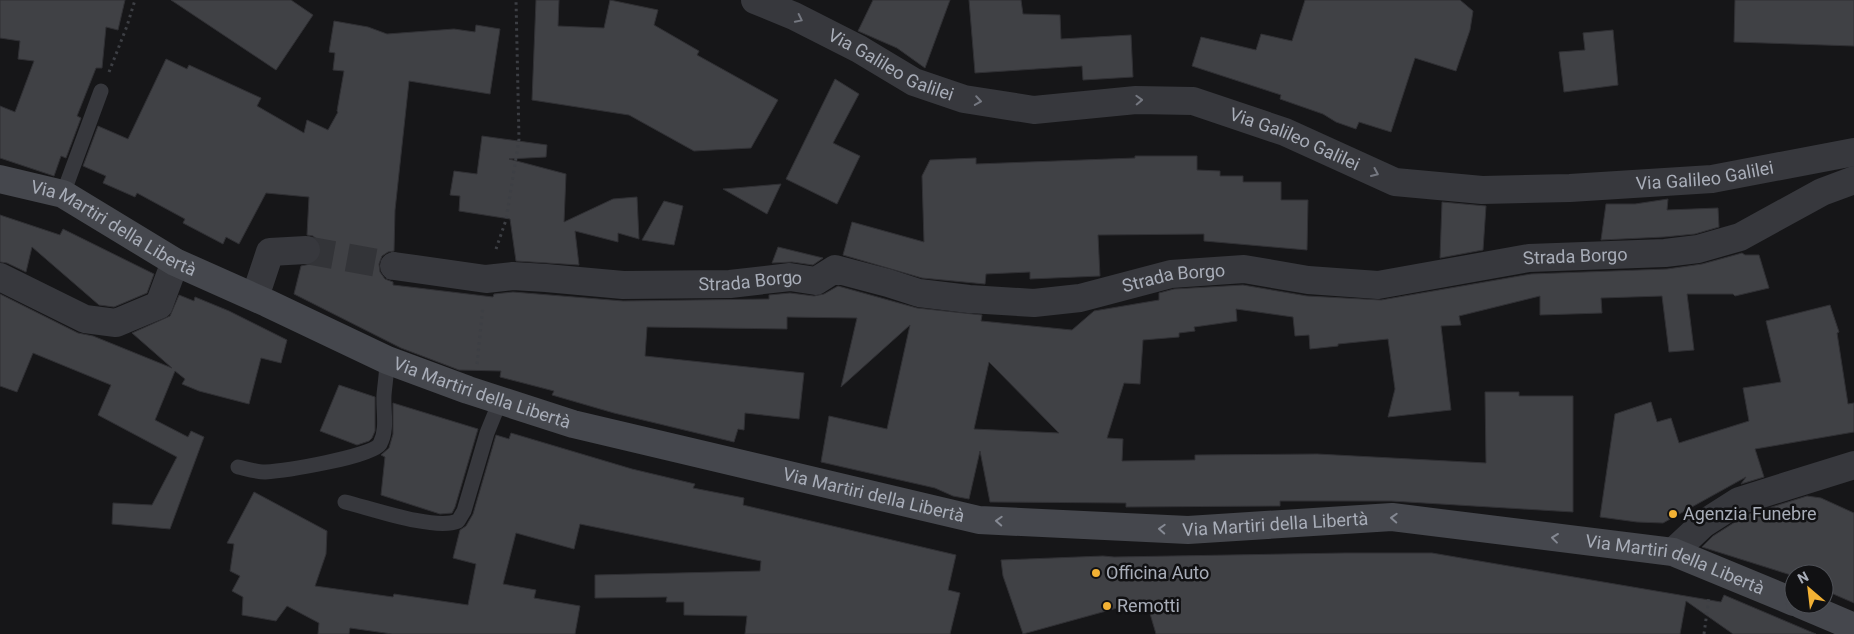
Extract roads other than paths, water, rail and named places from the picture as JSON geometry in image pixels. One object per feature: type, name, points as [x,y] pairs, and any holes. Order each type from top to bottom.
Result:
[{"type":"main road","name":"Via Martiri della Libertà","points":[[0,179],[63,194],[176,262],[255,297],[387,360],[468,390],[573,424],[979,520],[1188,530],[1392,517],[1673,552],[1784,598]]},
{"type":"main road","points":[[1823,614],[1854,627]]},
{"type":"street","name":"Via Galileo Galilei","points":[[755,0],[794,16],[859,49],[914,82],[964,99],[1034,110],[1136,100],[1193,101],[1285,132],[1396,182],[1482,190],[1570,188],[1712,179],[1854,152]]},
{"type":"street","name":"Strada Borgo","points":[[394,266],[486,279],[513,276],[623,285],[722,284],[790,277],[816,281],[834,269],[888,282],[919,293],[969,299],[1034,303],[1080,298],[1171,274],[1244,269],[1308,280],[1378,285],[1530,258],[1665,253],[1698,249],[1740,237],[1822,192],[1854,180]]},
{"type":"street","points":[[255,297],[270,252],[306,250]]},
{"type":"street","points":[[0,278],[84,319],[116,323],[159,305],[176,262]]},
{"type":"street","points":[[1673,552],[1703,524],[1739,501],[1854,465]]},
{"type":"lane","points":[[63,194],[101,91]]},
{"type":"lane","points":[[238,468],[264,472],[316,465],[370,452],[379,446],[385,424],[384,392],[387,360]]},
{"type":"lane","points":[[345,502],[424,522],[443,524],[458,521],[464,511],[487,433],[500,401]]},
{"type":"tunnel","points":[[306,250],[394,266]]},
{"type":"place","name":"Agenzia Funebre","points":[[1673,514]]},
{"type":"place","name":"Officina Auto","points":[[1096,573]]},
{"type":"place","name":"Remotti","points":[[1107,606]]}]
